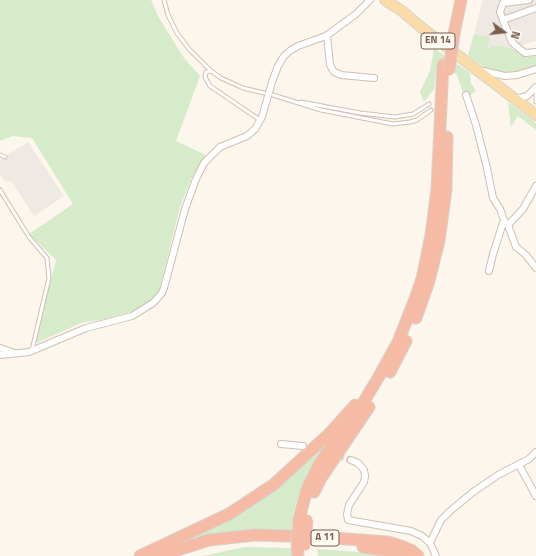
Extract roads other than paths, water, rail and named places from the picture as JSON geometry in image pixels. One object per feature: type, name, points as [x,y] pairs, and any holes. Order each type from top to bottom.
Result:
[{"type":"highway","points":[[306,556],[303,520],[307,489],[320,463],[363,403],[398,342],[422,279],[431,234],[437,189],[446,68],[451,32],[453,0]]},
{"type":"highway","points":[[451,32],[461,0]]},
{"type":"highway","points":[[298,556],[297,540],[314,492],[321,478],[373,402],[399,356],[413,326],[429,281],[439,241],[446,190],[446,68]]},
{"type":"highway","points":[[159,551],[229,514],[273,485],[330,433],[358,401],[388,351],[398,342]]},
{"type":"highway","name":"A 11","points":[[140,556],[209,540],[256,535],[319,537],[388,542],[411,550],[418,556]]},
{"type":"highway","points":[[178,556],[221,545],[267,542],[364,547],[395,552],[404,556]]},
{"type":"main road","name":"EN 14","points":[[385,0],[402,11],[536,115]]},
{"type":"main road","name":"EN 14","points":[[395,0],[402,11]]},
{"type":"street","points":[[0,355],[32,351],[86,328],[132,316],[147,308],[158,298],[164,288],[185,209],[196,179],[204,163],[224,144],[252,133],[260,120],[278,66],[284,56],[298,46],[327,35],[356,14],[370,0]]},
{"type":"street","points":[[529,0],[503,3],[500,12],[512,42],[525,53],[536,52]]},
{"type":"street","points":[[503,20],[536,8]]},
{"type":"street","points":[[327,35],[330,65],[332,70],[341,75],[374,78]]},
{"type":"street","points":[[475,69],[498,76],[505,76],[536,69]]},
{"type":"street","points":[[515,99],[527,96],[536,87]]},
{"type":"street","points":[[466,95],[484,155],[493,198],[508,225],[516,247],[526,255],[536,268]]},
{"type":"street","points":[[508,225],[523,209],[536,186]]},
{"type":"street","points":[[489,271],[504,220]]},
{"type":"street","points":[[0,348],[16,353]]},
{"type":"street","points":[[282,444],[303,446]]},
{"type":"street","points":[[430,543],[441,520],[449,512],[473,492],[498,475],[529,459],[536,452]]},
{"type":"street","points":[[351,460],[358,463],[364,470],[365,476],[364,482],[349,505],[347,514],[348,520],[411,531],[422,536],[430,543],[436,556]]},
{"type":"street","points":[[519,465],[536,496]]},
{"type":"lane","points":[[164,0],[168,15],[177,33],[189,49],[211,71],[221,78],[243,88],[264,93]]},
{"type":"lane","points":[[211,71],[206,72],[204,77],[210,86],[260,120]]},
{"type":"lane","points":[[536,87],[536,102]]},
{"type":"lane","points":[[429,104],[413,114],[395,117],[324,107],[273,95],[321,110],[394,124],[417,120],[431,110]]},
{"type":"lane","points":[[0,155],[5,157]]},
{"type":"lane","points":[[0,190],[29,237],[47,258],[49,278],[32,351]]},
{"type":"tunnel","points":[[312,449],[351,460]]}]
